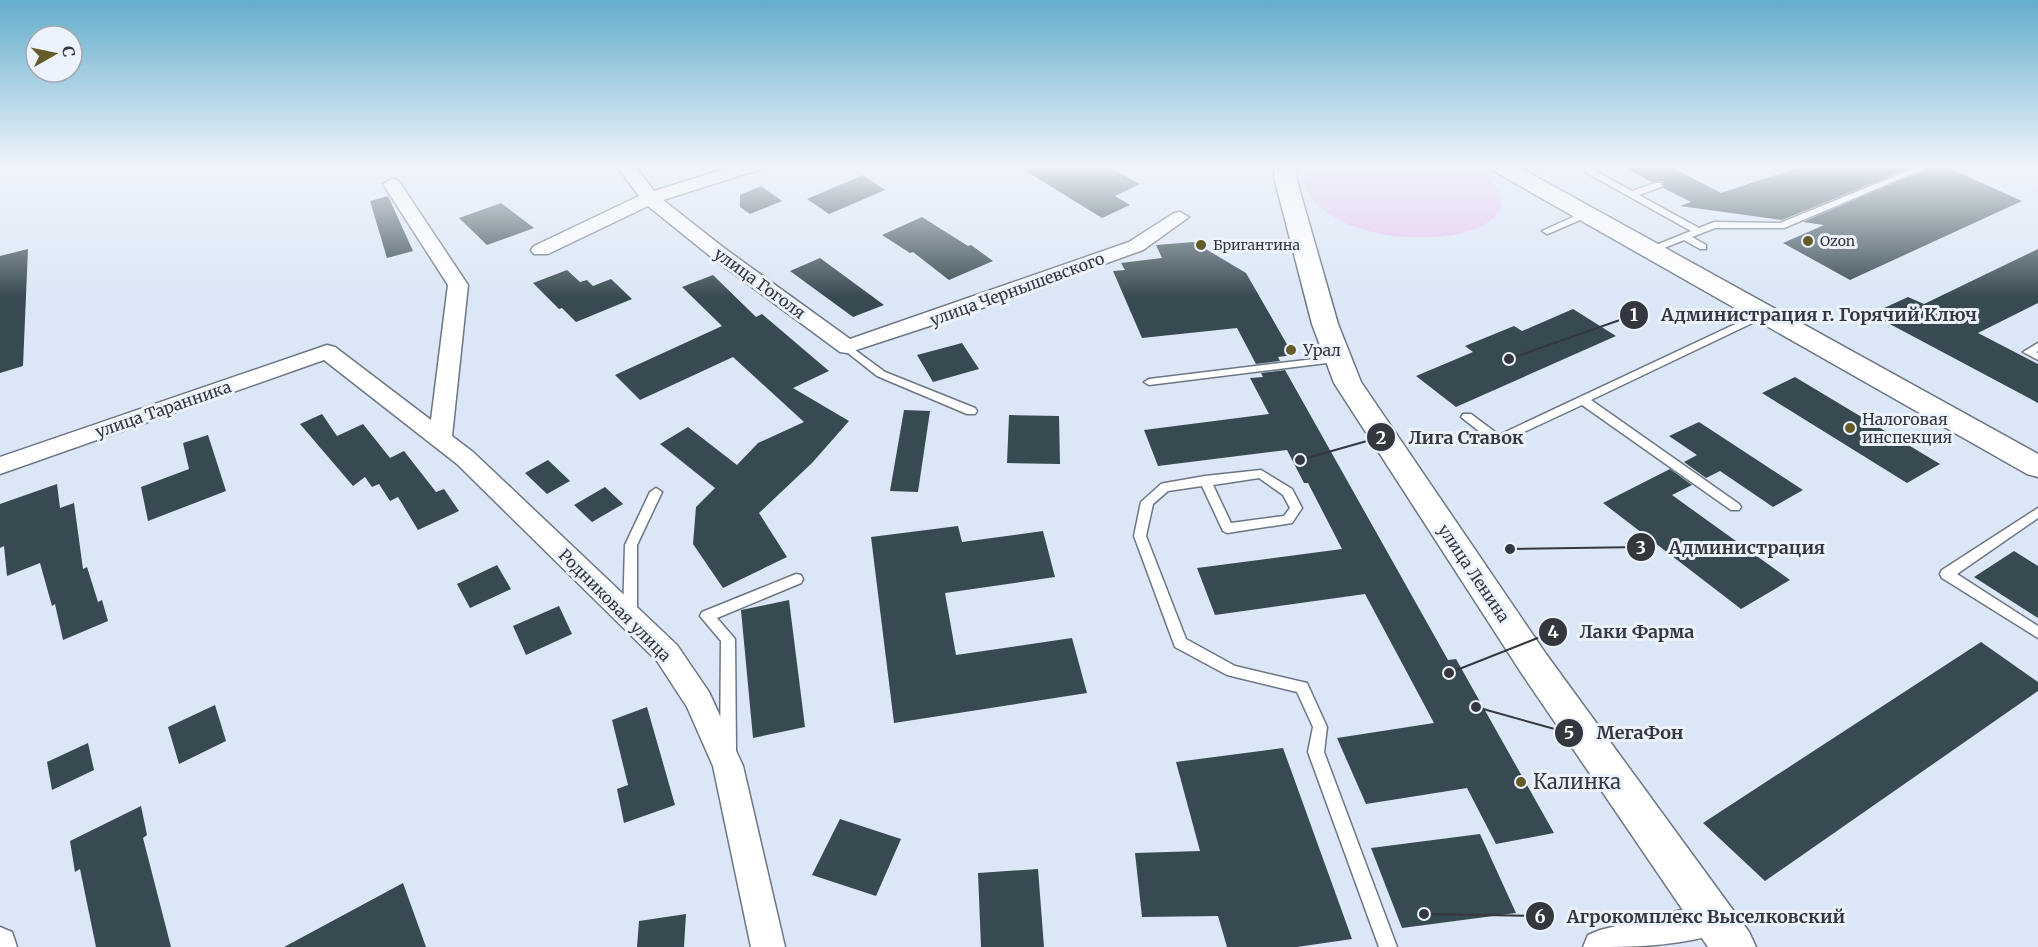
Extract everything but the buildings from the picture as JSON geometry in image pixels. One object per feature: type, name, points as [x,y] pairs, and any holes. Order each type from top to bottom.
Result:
[{"type":"street","points":[[408,209],[458,285],[440,439]]},
{"type":"street","points":[[541,250],[627,209]]},
{"type":"street","name":"улица Гоголя","points":[[664,209],[717,252],[847,347]]},
{"type":"street","name":"улица Ленина","points":[[1294,209],[1325,324],[1348,384],[1534,664],[1734,947]]},
{"type":"street","points":[[1578,209],[2038,467]]},
{"type":"street","name":"улица Чернышевского","points":[[847,347],[953,312],[1136,246],[1180,217]]},
{"type":"street","name":"Родниковая улица","points":[[327,352],[465,458],[667,653],[699,701],[728,766],[768,947]]},
{"type":"street","name":"улица Таранника","points":[[0,466],[327,352]]},
{"type":"street","points":[[1600,947],[1714,919]]},
{"type":"lane","points":[[1659,209],[1698,231]]},
{"type":"lane","points":[[1649,251],[1714,225],[1781,226],[1822,209]]},
{"type":"lane","points":[[1547,231],[1586,214]]},
{"type":"lane","points":[[1683,236],[1703,248]]},
{"type":"lane","points":[[1467,417],[1498,440],[1763,314]]},
{"type":"lane","points":[[2038,346],[2028,352],[2038,357]]},
{"type":"lane","points":[[847,347],[881,375],[972,411]]},
{"type":"lane","points":[[1149,382],[1339,359]]},
{"type":"lane","points":[[1583,400],[1735,507]]},
{"type":"lane","points":[[1205,480],[1227,528],[1288,520],[1296,508],[1288,492],[1261,474],[1205,480],[1166,487],[1147,502],[1140,536],[1180,643],[1232,671],[1302,687],[1320,727],[1316,752],[1388,947]]},
{"type":"lane","points":[[630,618],[631,545],[656,492]]},
{"type":"lane","points":[[2038,512],[1947,574],[2038,633]]},
{"type":"lane","points":[[728,766],[728,639],[707,616],[796,579]]},
{"type":"shaded area","points":[[1325,209],[1499,210],[1483,225],[1455,234],[1418,238],[1379,234],[1343,222]]},
{"type":"place","name":"Ozon","points":[[1808,241]]},
{"type":"place","name":"Бригантина","points":[[1201,245]]},
{"type":"place","name":"Урал","points":[[1291,350]]},
{"type":"place","name":"Администрация г. Горячий Ключ","points":[[1509,359]]},
{"type":"place","name":"Налоговая инспекция","points":[[1850,428]]},
{"type":"place","name":"Лига Ставок","points":[[1300,460]]},
{"type":"place","name":"Администрация","points":[[1510,549]]},
{"type":"place","name":"Лаки Фарма","points":[[1449,673]]},
{"type":"place","name":"МегаФон","points":[[1476,707]]},
{"type":"place","name":"Калинка","points":[[1521,782]]},
{"type":"place","name":"Агрокомплекс Выселковский","points":[[1424,914]]}]
